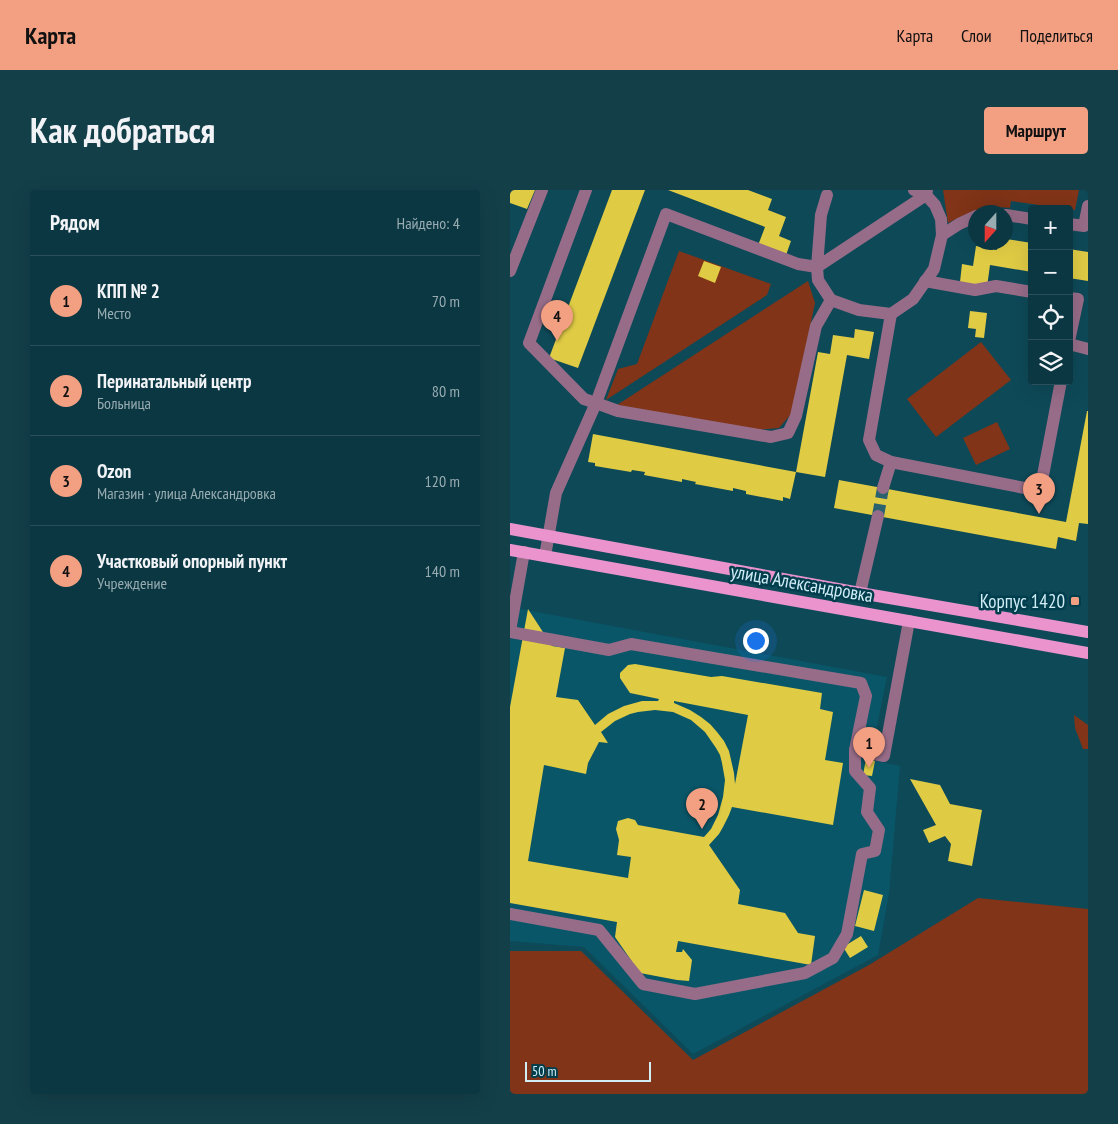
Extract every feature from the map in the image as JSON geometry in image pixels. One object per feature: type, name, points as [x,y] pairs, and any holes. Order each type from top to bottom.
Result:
[{"type":"main road","name":"улица Александровка","points":[[510,529],[860,593],[1088,632]]},
{"type":"main road","name":"улица Александровка","points":[[510,550],[1088,653]]},
{"type":"lane","points":[[510,271],[542,190]]},
{"type":"lane","points":[[586,190],[529,343],[584,399],[618,411],[772,437],[788,433],[796,416],[816,326],[831,300]]},
{"type":"lane","points":[[545,556],[556,492],[596,403],[666,214],[798,264],[817,267],[922,192],[935,205],[940,219],[942,234],[934,269],[913,299],[891,314],[859,310],[831,300],[818,280],[817,267],[824,192]]},
{"type":"lane","points":[[1073,225],[1084,226],[1088,206]]},
{"type":"lane","points":[[1013,216],[1028,218]]},
{"type":"lane","points":[[942,234],[968,220]]},
{"type":"lane","points":[[925,282],[975,290],[996,286],[1028,291]]},
{"type":"lane","points":[[1073,298],[1078,299],[1073,323]]},
{"type":"lane","points":[[891,314],[869,440],[876,454],[891,462],[1040,491],[1061,385]]},
{"type":"lane","points":[[1073,344],[1088,349]]},
{"type":"lane","points":[[883,488],[891,462]]},
{"type":"lane","points":[[860,593],[878,516]]},
{"type":"lane","points":[[510,914],[599,930],[644,984],[695,994],[805,973],[834,958],[847,934],[862,854],[875,852],[879,830],[867,812],[870,788],[855,771],[855,750],[866,696],[861,683],[631,644],[609,650],[510,632],[524,552]]},
{"type":"lane","points":[[855,750],[884,756],[909,622]]},
{"type":"shaded area","points":[[943,190],[1079,190],[1075,210],[1073,210],[1073,205],[1039,205],[1011,201],[1010,205],[968,205],[968,214],[948,223]]},
{"type":"shaded area","points":[[679,251],[771,284],[767,295],[606,400],[618,369],[637,364]]},
{"type":"shaded area","points":[[808,281],[815,303],[792,413],[779,428],[758,430],[617,405]]},
{"type":"shaded area","points":[[981,342],[1011,380],[936,437],[907,399]]},
{"type":"shaded area","points":[[997,422],[1010,449],[976,465],[963,438]]},
{"type":"shaded area","points":[[510,607],[887,677],[870,760],[900,766],[889,893],[878,955],[693,1054],[584,947],[510,941]]},
{"type":"shaded area","points":[[1074,715],[1088,725],[1088,749],[1083,749],[1075,728]]},
{"type":"shaded area","points":[[978,898],[1088,909],[1088,1094],[510,1094],[510,951],[581,951],[693,1060],[869,965]]},
{"type":"building","points":[[510,190],[535,190],[527,209],[510,203]]},
{"type":"building","points":[[612,190],[645,190],[578,368],[549,358]]},
{"type":"building","points":[[668,190],[748,190],[772,199],[768,210],[786,217],[779,236],[791,241],[785,258],[757,248],[765,227]]},
{"type":"building","points":[[1013,240],[1028,242],[1028,271],[990,265],[987,287],[960,282],[962,264],[973,266],[975,250],[1013,250]]},
{"type":"building","points":[[1073,250],[1088,252],[1088,281],[1073,279]]},
{"type":"building","points":[[704,261],[721,267],[715,283],[698,276]]},
{"type":"building","points":[[970,311],[987,313],[984,338],[975,337],[976,329],[968,328]]},
{"type":"building","points":[[855,329],[874,332],[869,359],[847,355],[825,477],[796,472],[818,352],[830,354],[833,335],[854,338]]},
{"type":"building","points":[[1087,411],[1088,524],[1079,523],[1076,541],[1058,537],[1056,549],[834,508],[839,480],[1066,522]]},
{"type":"building","points":[[593,434],[796,472],[790,499],[783,497],[783,501],[746,494],[746,491],[733,488],[733,491],[695,484],[696,482],[682,479],[682,482],[644,475],[645,472],[632,470],[631,472],[595,466],[595,463],[588,462]]},
{"type":"building","points":[[528,609],[552,646],[565,648],[556,697],[578,700],[595,725],[608,714],[624,706],[642,701],[658,701],[659,699],[630,693],[620,678],[620,673],[628,665],[635,664],[822,693],[820,709],[833,712],[825,760],[843,763],[833,825],[732,807],[719,834],[709,845],[740,890],[738,904],[785,913],[798,933],[815,936],[811,965],[678,941],[676,952],[682,952],[683,949],[692,960],[689,981],[640,973],[615,937],[617,922],[510,903],[510,707]],"holes":[[[674,701],[748,715],[735,784],[729,751],[724,741],[710,724],[690,710],[674,703]],[[655,710],[673,712],[691,720],[705,732],[720,755],[725,780],[723,797],[718,815],[711,829],[704,837],[638,825],[635,820],[628,818],[618,821],[616,829],[619,840],[617,855],[631,857],[628,878],[528,861],[544,765],[586,774],[588,763],[599,742],[608,743],[601,732],[615,721],[630,714]]]},
{"type":"building","points":[[866,759],[875,761],[872,776],[863,775]]},
{"type":"building","points":[[910,779],[940,785],[950,804],[982,810],[972,866],[948,861],[951,844],[945,836],[929,843],[923,830],[936,825]]},
{"type":"building","points":[[864,890],[883,895],[874,931],[855,926]]},
{"type":"building","points":[[861,936],[868,947],[850,958],[843,947]]},
{"type":"tunnel","points":[[878,516],[883,488]]},
{"type":"place","name":"Участковый опорный пункт","points":[[557,341]]},
{"type":"place","name":"Ozon","points":[[1039,514]]},
{"type":"place","name":"Корпус 1420","points":[[1075,601]]},
{"type":"place","name":"КПП № 2","points":[[869,768]]},
{"type":"place","name":"Перинатальный центр","points":[[702,829]]}]
